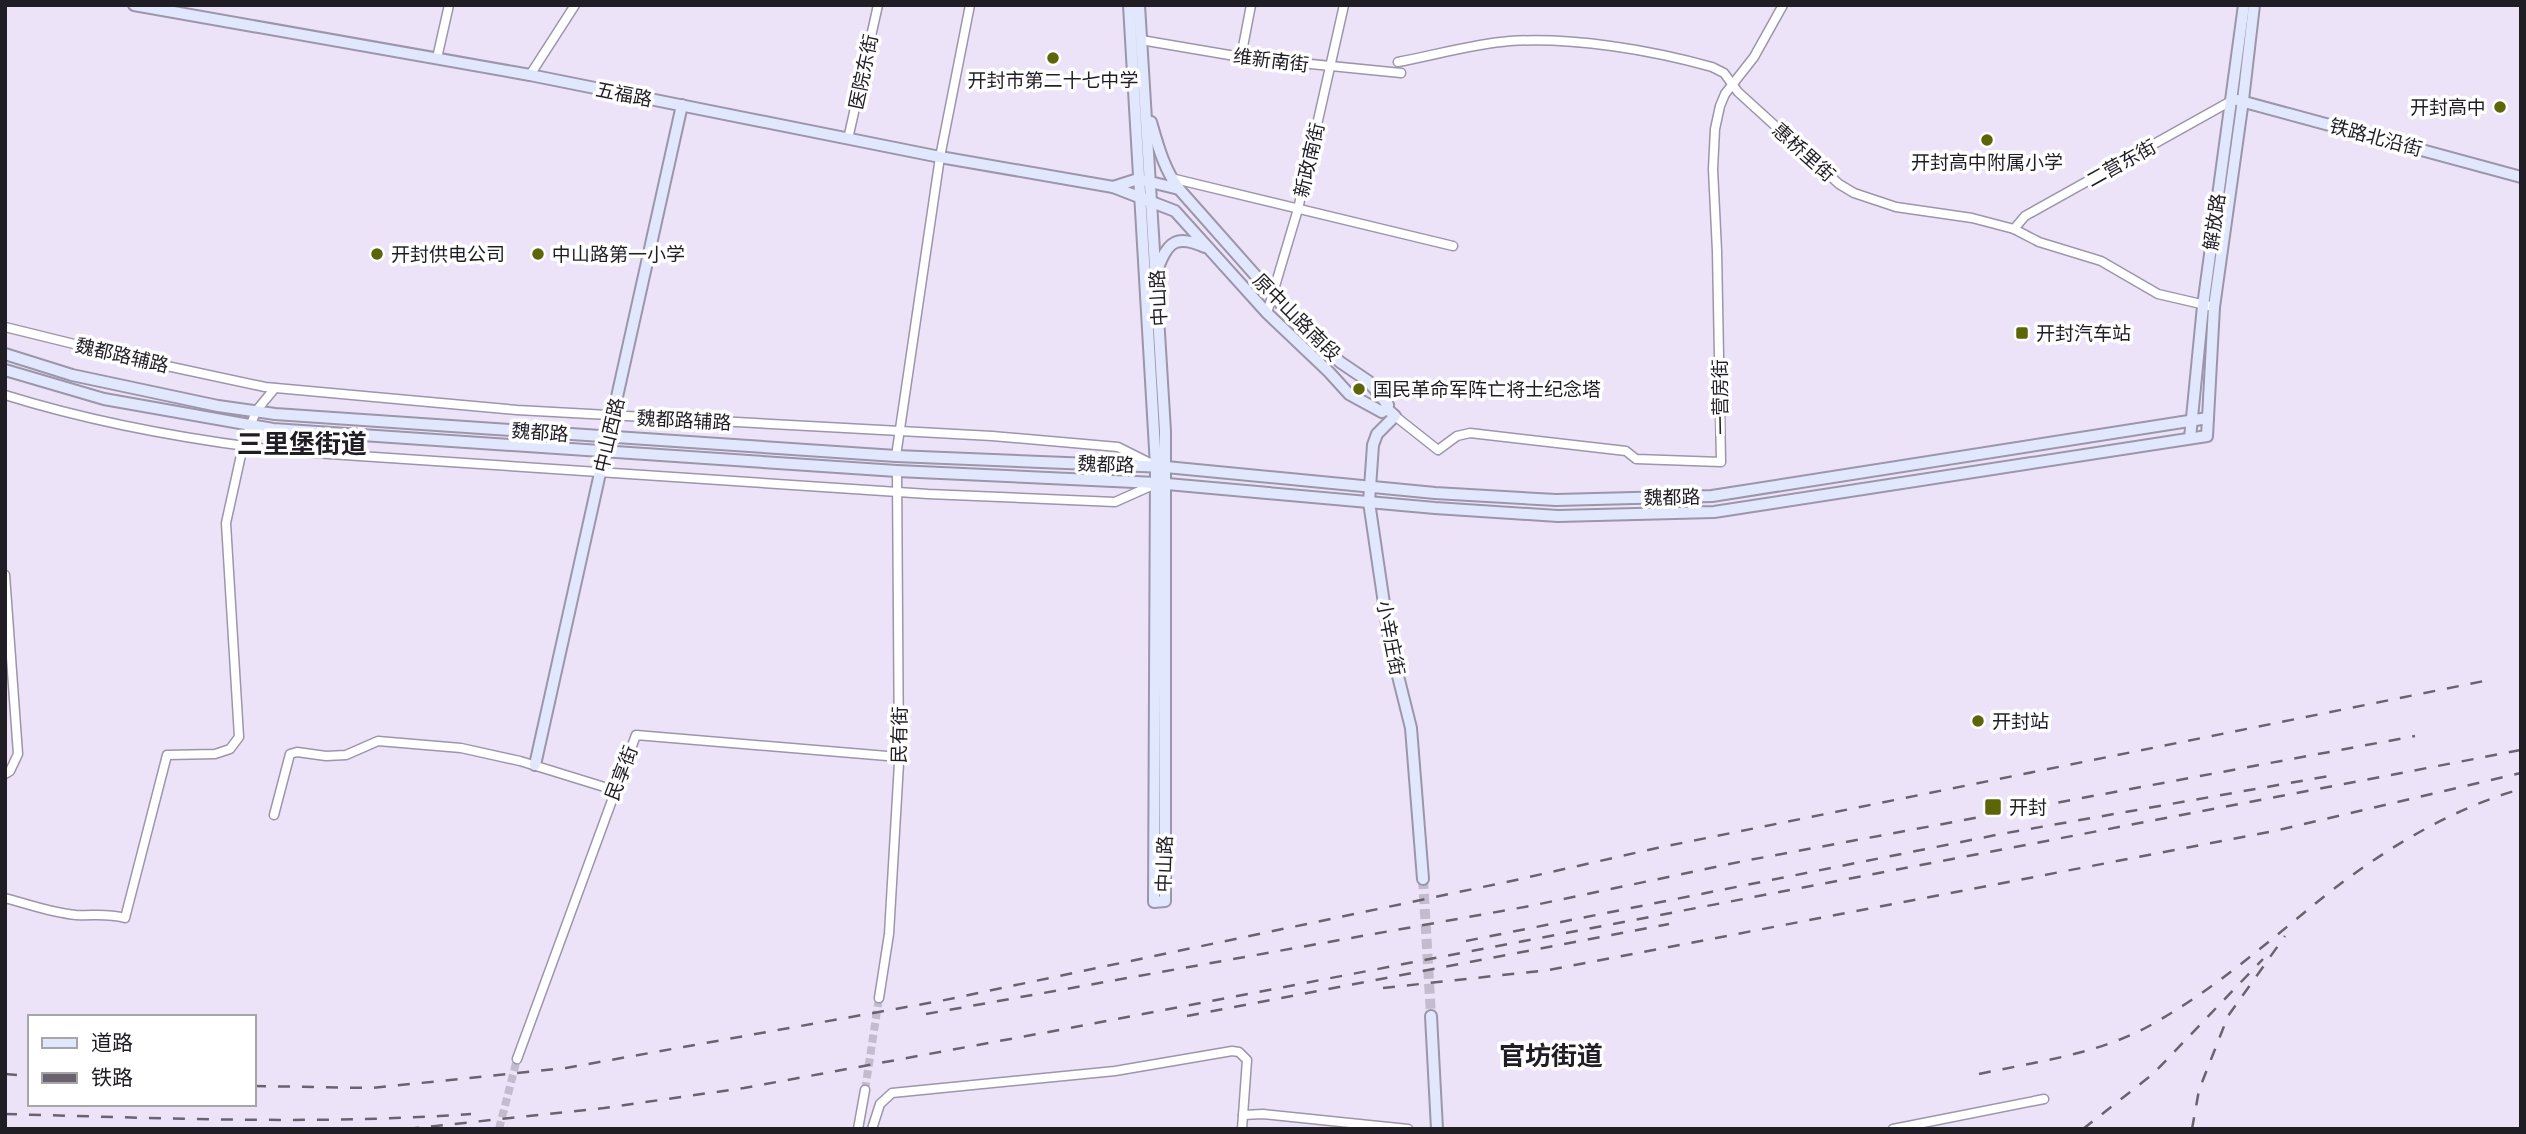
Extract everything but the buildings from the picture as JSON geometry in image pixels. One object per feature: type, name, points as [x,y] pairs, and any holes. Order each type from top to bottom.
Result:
[{"type":"main road","name":"五福路","points":[[134,5],[530,75],[940,157],[1113,187]]},
{"type":"main road","name":"中山路","points":[[1129,5],[1140,195],[1161,467]]},
{"type":"main road","name":"中山路","points":[[1139,5],[1153,202],[1161,467],[1165,901],[1154,902],[1161,483]]},
{"type":"main road","name":"解放路","points":[[2207,436],[2208,307],[2244,5]]},
{"type":"main road","name":"解放路","points":[[2190,439],[2208,307],[2243,100],[2254,5]]},
{"type":"main road","name":"原中山路南段","points":[[1113,187],[1140,195],[1175,212],[1189,224],[1206,247],[1267,313],[1349,394],[1382,412],[1390,412],[1388,405],[1368,380],[1340,362],[1272,297],[1179,189],[1159,151],[1144,94]]},
{"type":"main road","name":"铁路北沿街","points":[[2231,101],[2243,100],[2521,177]]},
{"type":"main road","name":"中山西路","points":[[535,765],[682,105]]},
{"type":"main road","points":[[1113,187],[1139,179],[1179,189]]},
{"type":"main road","points":[[1156,274],[1169,246],[1186,240],[1206,247]]},
{"type":"main road","name":"魏都路","points":[[5,354],[72,375],[218,406],[308,417],[896,456],[1161,467],[1434,493],[1556,499],[1712,496],[2208,418]]},
{"type":"main road","name":"魏都路","points":[[5,370],[94,397],[251,426],[307,432],[897,471],[1161,483],[1558,516],[1714,512],[2207,436]]},
{"type":"main road","name":"小辛庄街","points":[[1390,412],[1373,445],[1369,502],[1390,644],[1411,728],[1423,879]]},
{"type":"main road","points":[[1431,1016],[1437,1129]]},
{"type":"street","points":[[437,58],[449,5]]},
{"type":"street","points":[[530,75],[575,5]]},
{"type":"street","name":"医院东街","points":[[848,139],[878,5]]},
{"type":"street","points":[[896,456],[940,157],[970,5]]},
{"type":"street","points":[[1241,57],[1251,5]]},
{"type":"street","name":"新政南街","points":[[1267,313],[1298,209],[1344,5]]},
{"type":"street","name":"一营房街","points":[[1390,412],[1438,450],[1458,436],[1470,433],[1626,451],[1636,459],[1721,461],[1718,264],[1713,169],[1717,116],[1725,94],[1754,57],[1783,5]]},
{"type":"street","name":"维新南街","points":[[1141,40],[1241,57],[1401,73]]},
{"type":"street","name":"惠桥里街","points":[[1398,62],[1508,41],[1545,41],[1609,47],[1692,62],[1724,72],[1731,84],[1839,184],[1854,193],[1896,207],[1972,218],[2014,229],[2039,242],[2101,261],[2158,294],[2208,307]]},
{"type":"street","name":"二营东街","points":[[2014,229],[2025,216],[2231,101]]},
{"type":"street","points":[[1171,178],[1453,246]]},
{"type":"street","name":"魏都路辅路","points":[[5,327],[139,360],[275,388],[517,410],[992,436],[1118,447],[1161,467]]},
{"type":"street","points":[[5,898],[57,912],[85,915],[104,913],[125,918],[167,755],[215,754],[230,748],[239,737],[226,523],[243,446],[256,411],[275,388]]},
{"type":"street","points":[[5,396],[74,415],[243,446],[298,452],[897,492],[1115,502],[1161,483]]},
{"type":"street","name":"民有街","points":[[879,999],[889,934],[899,757],[897,471]]},
{"type":"street","points":[[5,575],[18,754],[10,771],[5,774]]},
{"type":"street","name":"民享街","points":[[517,1059],[635,735],[899,757]]},
{"type":"street","points":[[275,815],[288,757],[297,752],[340,756],[378,741],[461,748],[535,765],[614,789]]},
{"type":"street","points":[[872,1129],[880,1104],[892,1093],[1115,1071],[1232,1051],[1239,1052],[1247,1060],[1242,1129]]},
{"type":"street","points":[[858,1129],[865,1090]]},
{"type":"street","points":[[1893,1129],[2044,1099]]},
{"type":"street","points":[[1243,1115],[1263,1114],[1408,1129]]},
{"type":"tunnel","points":[[1423,879],[1431,1016]]},
{"type":"tunnel","points":[[865,1090],[879,998]]},
{"type":"tunnel","points":[[499,1129],[517,1059]]},
{"type":"railway","points":[[256,1086],[372,1088],[566,1068],[940,1001],[1657,848],[2494,679]]},
{"type":"railway","points":[[926,1014],[1530,906],[1744,861],[2415,736]]},
{"type":"railway","points":[[407,1129],[604,1108],[744,1088],[2521,750]]},
{"type":"railway","points":[[1383,988],[1549,970],[2274,831],[2521,773]]},
{"type":"railway","points":[[1466,941],[2001,834],[2329,776]]},
{"type":"railway","points":[[1979,1074],[2092,1049],[2114,1042],[2156,1022],[2215,984],[2380,856],[2463,810],[2521,789]]},
{"type":"railway","points":[[1187,1016],[1669,924]]},
{"type":"railway","points":[[2192,1129],[2199,1090],[2228,1016],[2285,936]]},
{"type":"railway","points":[[2083,1129],[2153,1074],[2263,959]]},
{"type":"railway","points":[[5,1074],[28,1076]]},
{"type":"railway","points":[[5,1114],[296,1120],[471,1114]]},
{"type":"place","name":"开封市第二十七中学","points":[[1053,58]]},
{"type":"place","name":"开封高中","points":[[2500,107]]},
{"type":"place","name":"开封高中附属小学","points":[[1987,140]]},
{"type":"place","name":"开封供电公司","points":[[377,254]]},
{"type":"place","name":"中山路第一小学","points":[[538,254]]},
{"type":"place","name":"开封汽车站","points":[[2022,333]]},
{"type":"place","name":"国民革命军阵亡将士纪念塔","points":[[1359,389]]},
{"type":"place","name":"开封站","points":[[1978,721]]},
{"type":"place","name":"开封","points":[[1993,807]]},
{"type":"district","name":"三里堡街道","points":[[302,444]]},
{"type":"district","name":"官坊街道","points":[[1551,1056]]}]
